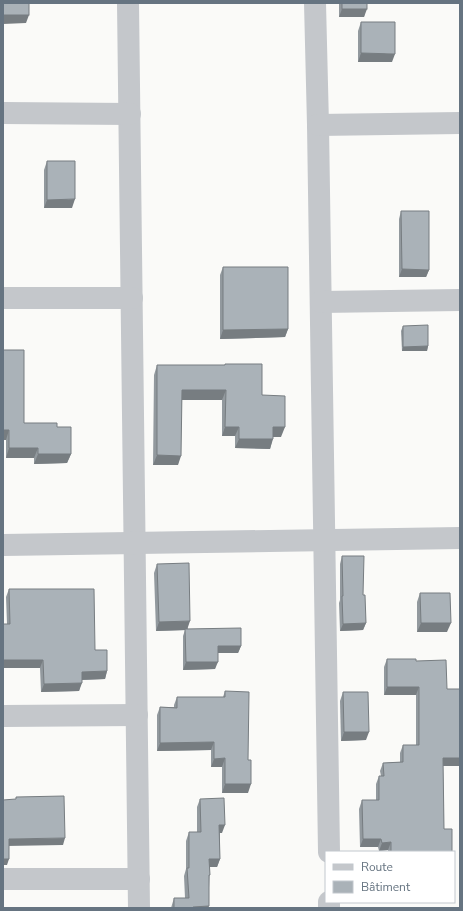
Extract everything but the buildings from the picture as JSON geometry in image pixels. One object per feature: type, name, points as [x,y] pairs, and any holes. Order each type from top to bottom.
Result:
[{"type":"street","points":[[128,3],[139,908]]},
{"type":"street","points":[[315,3],[329,851]]},
{"type":"street","points":[[3,113],[130,114]]},
{"type":"street","points":[[318,125],[460,123]]},
{"type":"street","points":[[3,298],[132,298]]},
{"type":"street","points":[[321,302],[460,300]]},
{"type":"street","points":[[3,545],[460,538]]},
{"type":"street","points":[[3,716],[137,715]]},
{"type":"street","points":[[3,879],[139,879]]}]
